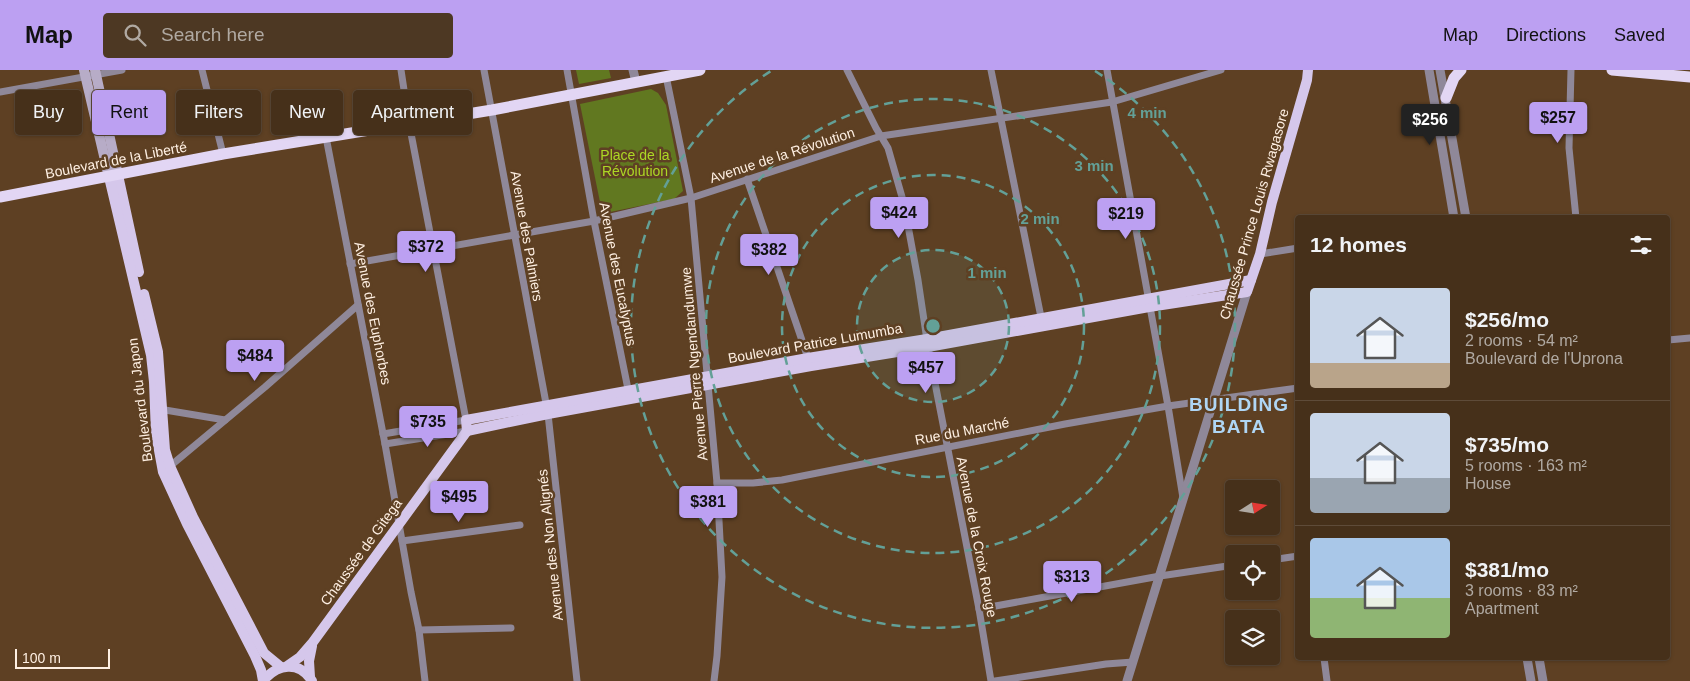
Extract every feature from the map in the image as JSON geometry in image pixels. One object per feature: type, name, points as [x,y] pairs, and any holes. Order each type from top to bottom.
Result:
[{"type":"highway","points":[[472,113],[700,70]]},
{"type":"highway","points":[[1446,98],[1454,78],[1461,70]]},
{"type":"highway","points":[[1612,70],[1690,77]]},
{"type":"highway","points":[[326,137],[353,132]]},
{"type":"highway","name":"Boulevard de la Liberté","points":[[0,197],[223,154],[326,137]]},
{"type":"main road","name":"Chaussée Prince Louis Rwagasore","points":[[1247,292],[1260,254],[1272,202],[1307,80],[1308,70]]},
{"type":"main road","name":"Boulevard du Japon","points":[[90,73],[160,373],[158,409],[165,450],[166,469],[193,517],[259,664],[263,681]]},
{"type":"main road","name":"Boulevard Patrice Lumumba","points":[[466,420],[547,410],[810,362],[927,343],[1148,303],[1251,280]]},
{"type":"main road","name":"Boulevard Patrice Lumumba","points":[[1148,303],[1247,292]]},
{"type":"main road","name":"Boulevard Patrice Lumumba","points":[[467,431],[547,410]]},
{"type":"main road","points":[[466,420],[467,431]]},
{"type":"main road","name":"Chaussée de Gitega","points":[[263,681],[270,672],[284,667],[300,656],[313,642],[467,431]]},
{"type":"main road","name":"Boulevard du Japon","points":[[222,583],[264,653],[284,667],[295,667],[303,671],[311,679]]},
{"type":"main road","name":"Chaussée de Gitega","points":[[311,679],[309,661],[313,642]]},
{"type":"street","points":[[0,92],[90,73],[122,70]]},
{"type":"street","points":[[202,70],[223,154]]},
{"type":"street","points":[[401,70],[404,90]]},
{"type":"street","name":"Avenue des Palmiers","points":[[484,70],[547,410]]},
{"type":"street","name":"Avenue des Eucalyptus","points":[[567,70],[594,221],[629,395]]},
{"type":"street","points":[[634,70],[636,82]]},
{"type":"street","name":"Avenue de la Croix Rouge","points":[[848,70],[871,120],[888,148],[904,204],[927,343],[993,681]]},
{"type":"street","points":[[991,70],[1042,322]]},
{"type":"street","points":[[1107,70],[1183,498]]},
{"type":"street","name":"Avenue de la Révolution","points":[[350,264],[594,221],[691,198],[881,136],[1112,102],[1221,70]]},
{"type":"street","points":[[1429,70],[1453,215]]},
{"type":"street","points":[[1440,70],[1466,215]]},
{"type":"street","points":[[1571,70],[1569,148],[1576,215]]},
{"type":"street","name":"Avenue Pierre Ngendandumwe","points":[[666,76],[691,198],[717,483],[722,577],[714,681]]},
{"type":"street","points":[[1432,87],[1443,85]]},
{"type":"street","points":[[411,135],[466,420]]},
{"type":"street","name":"Avenue des Euphorbes","points":[[326,137],[419,630],[425,681]]},
{"type":"street","points":[[747,179],[810,362]]},
{"type":"street","points":[[1260,254],[1295,248]]},
{"type":"street","name":"Chaussée Prince Louis Rwagasore","points":[[1127,681],[1247,292]]},
{"type":"street","points":[[166,469],[306,352],[358,305]]},
{"type":"street","points":[[1670,340],[1690,338]]},
{"type":"street","name":"Rue du Marché","points":[[717,483],[753,483],[782,480],[947,446],[1168,406],[1295,388]]},
{"type":"street","points":[[158,409],[225,420]]},
{"type":"street","name":"Avenue des Non Alignés","points":[[547,410],[577,681]]},
{"type":"street","name":"Boulevard Patrice Lumumba","points":[[383,434],[466,420]]},
{"type":"street","name":"Boulevard Patrice Lumumba","points":[[385,444],[467,431]]},
{"type":"street","points":[[402,542],[520,525]]},
{"type":"street","points":[[1280,559],[1295,556]]},
{"type":"street","points":[[979,608],[1225,566]]},
{"type":"street","points":[[419,630],[511,628]]},
{"type":"street","points":[[1324,660],[1327,681]]},
{"type":"street","points":[[1527,660],[1531,681]]},
{"type":"street","points":[[1539,660],[1543,681]]},
{"type":"street","points":[[993,681],[1106,664],[1133,662]]},
{"type":"green space","points":[[576,70],[609,70],[611,78],[579,84]]},
{"type":"green space","name":"Place de la Révolution","points":[[651,89],[658,93],[666,105],[683,191],[674,199],[610,212],[600,202],[580,104]]},
{"type":"district","name":"BUILDING BATA","points":[[1239,415]]}]
